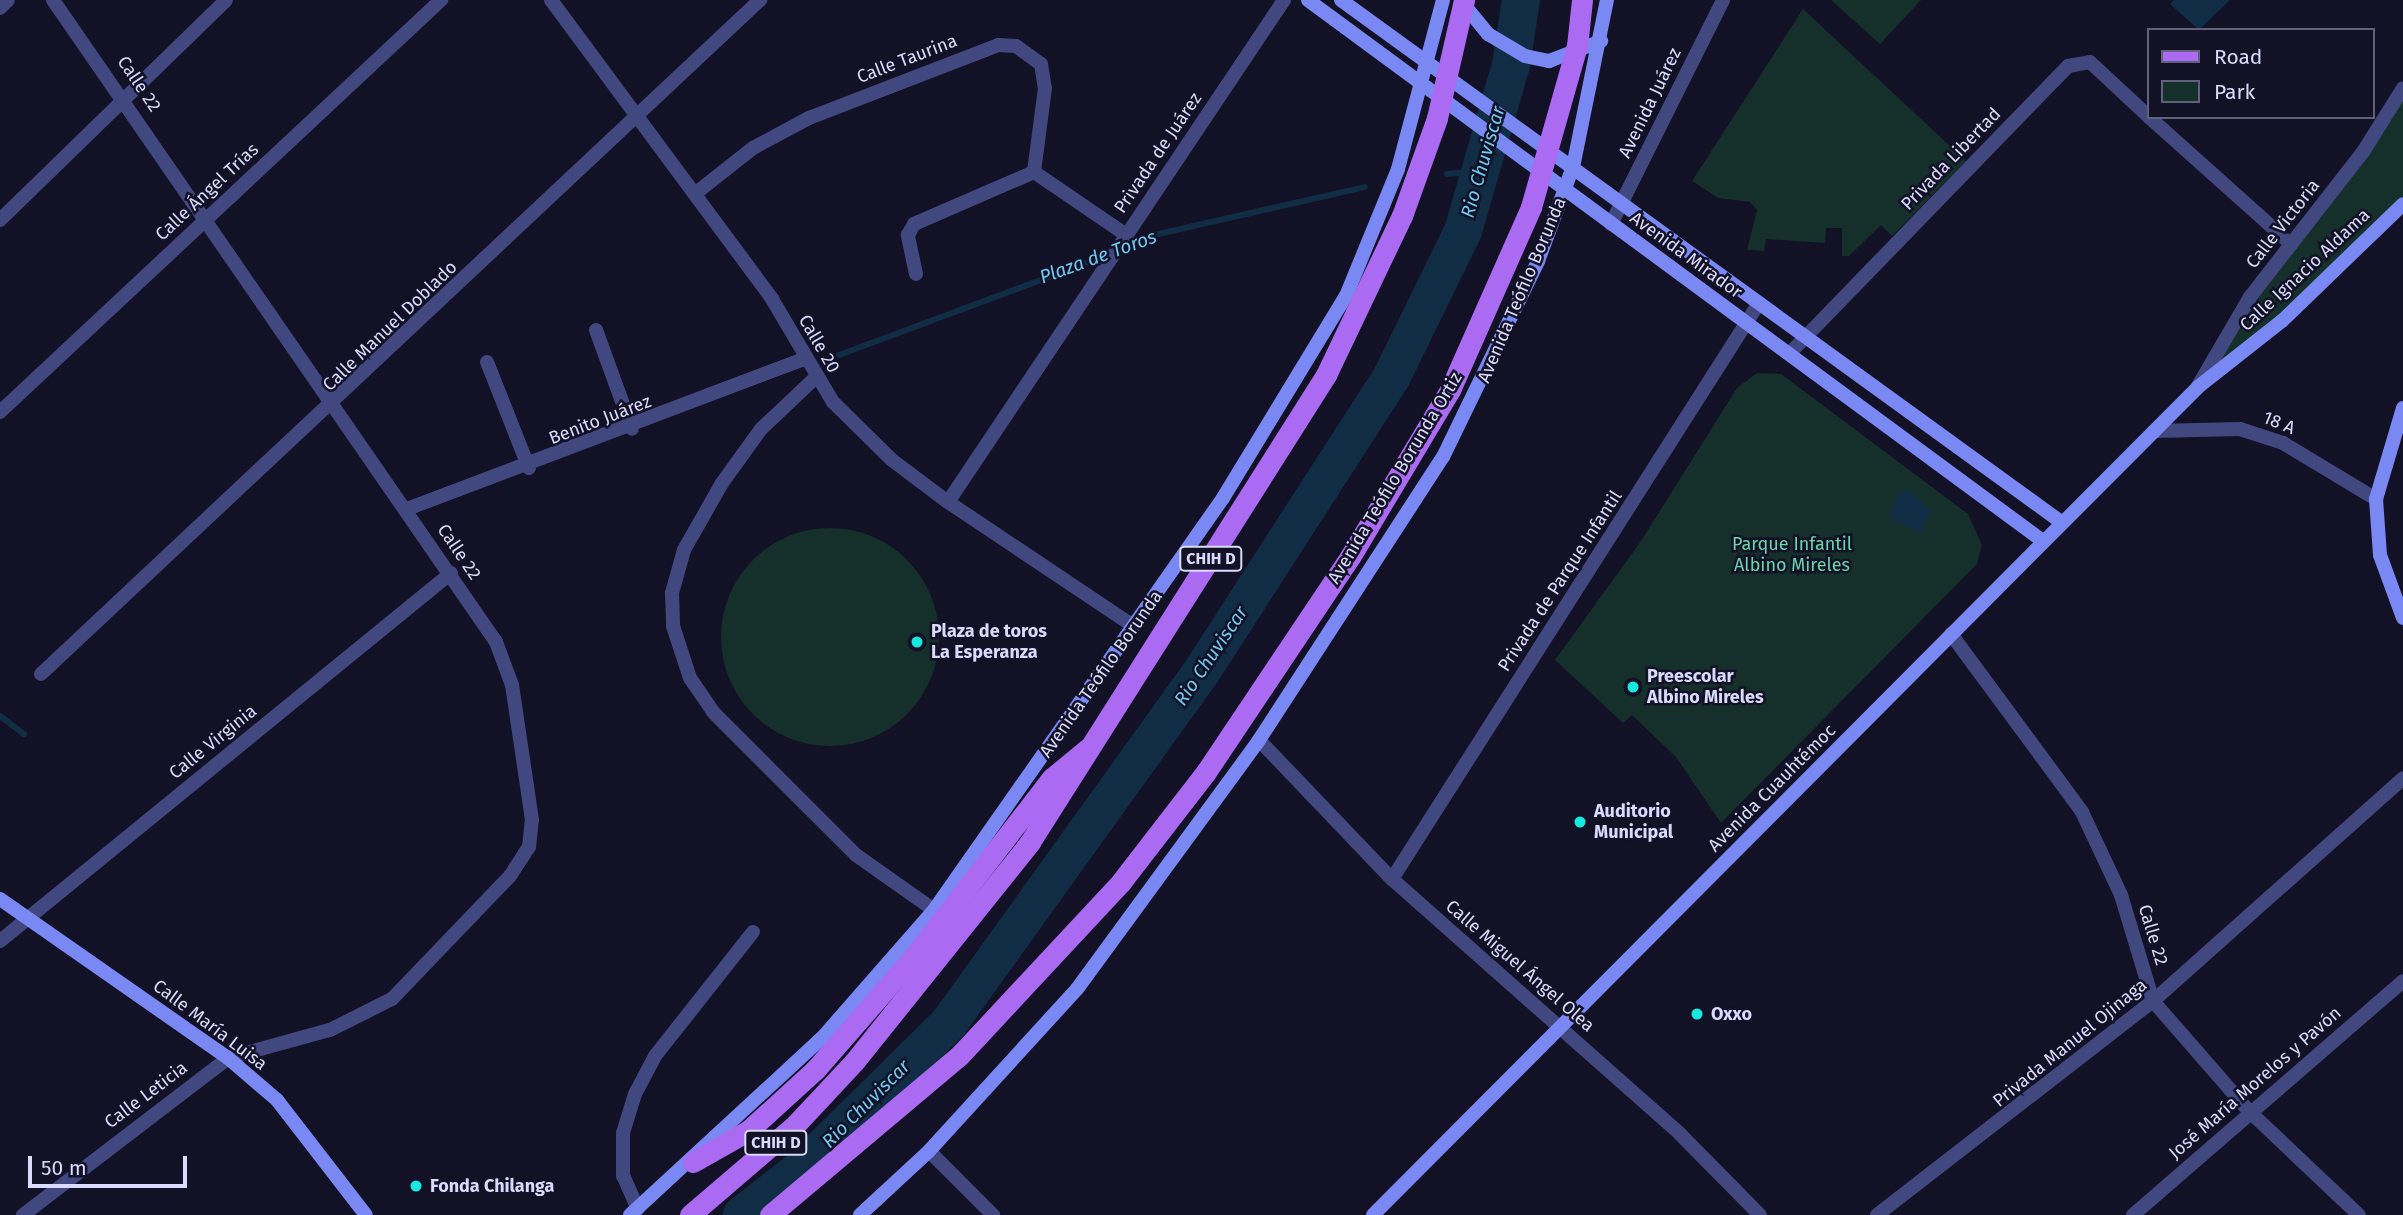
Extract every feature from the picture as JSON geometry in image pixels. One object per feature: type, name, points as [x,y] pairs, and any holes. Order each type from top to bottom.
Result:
[{"type":"main road","name":"Avenida Mirador","points":[[1308,0],[1458,114],[1565,189],[2043,541]]},
{"type":"main road","name":"Avenida Mirador","points":[[1341,0],[1533,142],[1573,167],[2061,522]]},
{"type":"main road","name":"Avenida Teófilo Borunda","points":[[634,1212],[693,1162],[822,1038],[934,910],[1246,464],[1335,317],[1384,206],[1429,63],[1443,0]]},
{"type":"main road","name":"Avenida Teófilo Borunda","points":[[690,1215],[796,1124],[854,1062],[975,917],[1246,505],[1354,319],[1437,118],[1462,0]]},
{"type":"main road","points":[[1462,0],[1488,34],[1516,52],[1549,61],[1601,41]]},
{"type":"main road","name":"Avenida Teófilo Borunda Ortiz","points":[[770,1215],[959,1056],[1121,882],[1206,772],[1350,557],[1450,390],[1531,207],[1577,46],[1582,0]]},
{"type":"main road","name":"Avenida Teófilo Borunda","points":[[860,1215],[929,1151],[1077,989],[1259,740],[1443,457],[1506,332],[1573,167],[1601,41],[1607,0]]},
{"type":"main road","name":"Calle Ignacio Aldama","points":[[2198,387],[2282,321],[2403,204]]},
{"type":"main road","name":"Avenida Cuauhtémoc","points":[[1373,1215],[2198,387]]},
{"type":"main road","points":[[2401,611],[2380,555],[2376,499],[2403,408]]},
{"type":"main road","points":[[693,1162],[762,1120],[849,1034],[1052,778],[1088,748]]},
{"type":"main road","name":"Calle María Luisa","points":[[0,899],[228,1058],[277,1100],[366,1215]]},
{"type":"street","points":[[0,8],[8,0]]},
{"type":"street","name":"Calle 22","points":[[53,0],[127,101],[451,573],[496,642],[512,685],[532,820],[529,846],[510,876],[375,1011],[228,1058]]},
{"type":"street","points":[[0,220],[127,101],[226,0]]},
{"type":"street","name":"Calle Ángel Trías","points":[[0,412],[441,0]]},
{"type":"street","name":"Calle 20","points":[[551,0],[772,299],[814,379],[892,460],[948,502],[1133,626]]},
{"type":"street","name":"Calle Manuel Doblado","points":[[41,674],[334,406],[760,0]]},
{"type":"street","name":"Privada de Juárez","points":[[948,502],[1284,0]]},
{"type":"street","name":"Avenida Juárez","points":[[1611,224],[1723,0]]},
{"type":"street","name":"Calle Taurina","points":[[696,193],[753,148],[809,118],[998,45],[1022,48],[1041,64],[1045,88],[1034,172]]},
{"type":"street","name":"Privada Libertad","points":[[1789,354],[2068,66],[2090,62],[2148,116]]},
{"type":"street","name":"Calle Victoria","points":[[2198,387],[2250,297],[2403,88]]},
{"type":"street","name":"Privada Libertad","points":[[2151,119],[2291,244]]},
{"type":"street","points":[[916,274],[908,235],[914,224],[1034,172],[1125,234]]},
{"type":"street","name":"Privada de Parque Infantil","points":[[1392,879],[1759,303]]},
{"type":"street","points":[[596,330],[632,429]]},
{"type":"street","name":"Benito Juárez","points":[[407,509],[529,468],[804,359]]},
{"type":"street","points":[[487,362],[529,468]]},
{"type":"street","points":[[814,379],[761,429],[710,505],[684,550],[672,593],[673,626],[690,678],[714,713],[856,855],[934,910]]},
{"type":"street","name":"18 A","points":[[2154,431],[2240,429],[2283,443],[2376,499]]},
{"type":"street","name":"Calle Virginia","points":[[0,941],[451,573]]},
{"type":"street","name":"Calle 22","points":[[1951,634],[2082,812],[2121,895],[2153,1001],[2250,1112],[2359,1215]]},
{"type":"street","name":"Calle Miguel Ángel Olea","points":[[1259,740],[1392,879],[1562,1028],[1760,1215]]},
{"type":"street","name":"Privada Manuel Ojinaga","points":[[1877,1215],[2153,1001],[2403,778]]},
{"type":"street","points":[[634,1212],[623,1176],[623,1133],[635,1094],[655,1056],[753,932]]},
{"type":"street","name":"José María Morelos y Pavón","points":[[2133,1215],[2403,981]]},
{"type":"street","name":"Calle Leticia","points":[[23,1215],[228,1058]]},
{"type":"street","points":[[929,1151],[993,1215]]},
{"type":"green space","points":[[1831,0],[1921,0],[1880,44]]},
{"type":"green space","points":[[1803,9],[1966,161],[1892,236],[1881,225],[1849,256],[1842,256],[1842,228],[1826,228],[1825,243],[1766,239],[1764,251],[1747,250],[1757,210],[1750,202],[1718,198],[1692,181]]},
{"type":"green space","points":[[2403,88],[2403,204],[2282,321],[2198,387],[2250,297]]},
{"type":"green space","name":"Parque Infantil Albino Mireles","points":[[1757,373],[1781,374],[1968,514],[1982,545],[1977,564],[1721,823],[1676,757],[1632,715],[1623,723],[1555,660],[1641,541],[1737,388]]},
{"type":"green space","name":"Plaza de toros La Esperanza","points":[[830,528],[872,536],[907,560],[931,595],[939,637],[931,679],[907,714],[872,738],[830,746],[788,738],[753,714],[729,679],[721,637],[729,595],[753,560],[788,536]]},
{"type":"water","points":[[2174,0],[2230,0],[2201,28],[2197,28],[2170,4]]},
{"type":"water","points":[[1909,490],[1931,511],[1921,533],[1890,518],[1897,495]]},
{"type":"waterway","name":"Rio Chuviscar","points":[[742,1215],[801,1169],[949,1023],[1202,671],[1392,376],[1463,231],[1511,65],[1521,0]]},
{"type":"waterway","name":"Plaza de Toros","points":[[1447,174],[1481,171]]},
{"type":"waterway","name":"Plaza de Toros","points":[[1120,250],[1154,235],[1365,187]]},
{"type":"waterway","name":"Plaza de Toros","points":[[839,355],[1110,254]]},
{"type":"waterway","name":"Plaza de Toros","points":[[0,716],[24,734]]},
{"type":"place","name":"Plaza de toros La Esperanza","points":[[917,642]]},
{"type":"place","name":"Preescolar Albino Mireles","points":[[1633,687]]},
{"type":"place","name":"Auditorio Municipal","points":[[1580,822]]},
{"type":"place","name":"Oxxo","points":[[1697,1014]]},
{"type":"place","name":"Fonda Chilanga","points":[[416,1186]]}]
